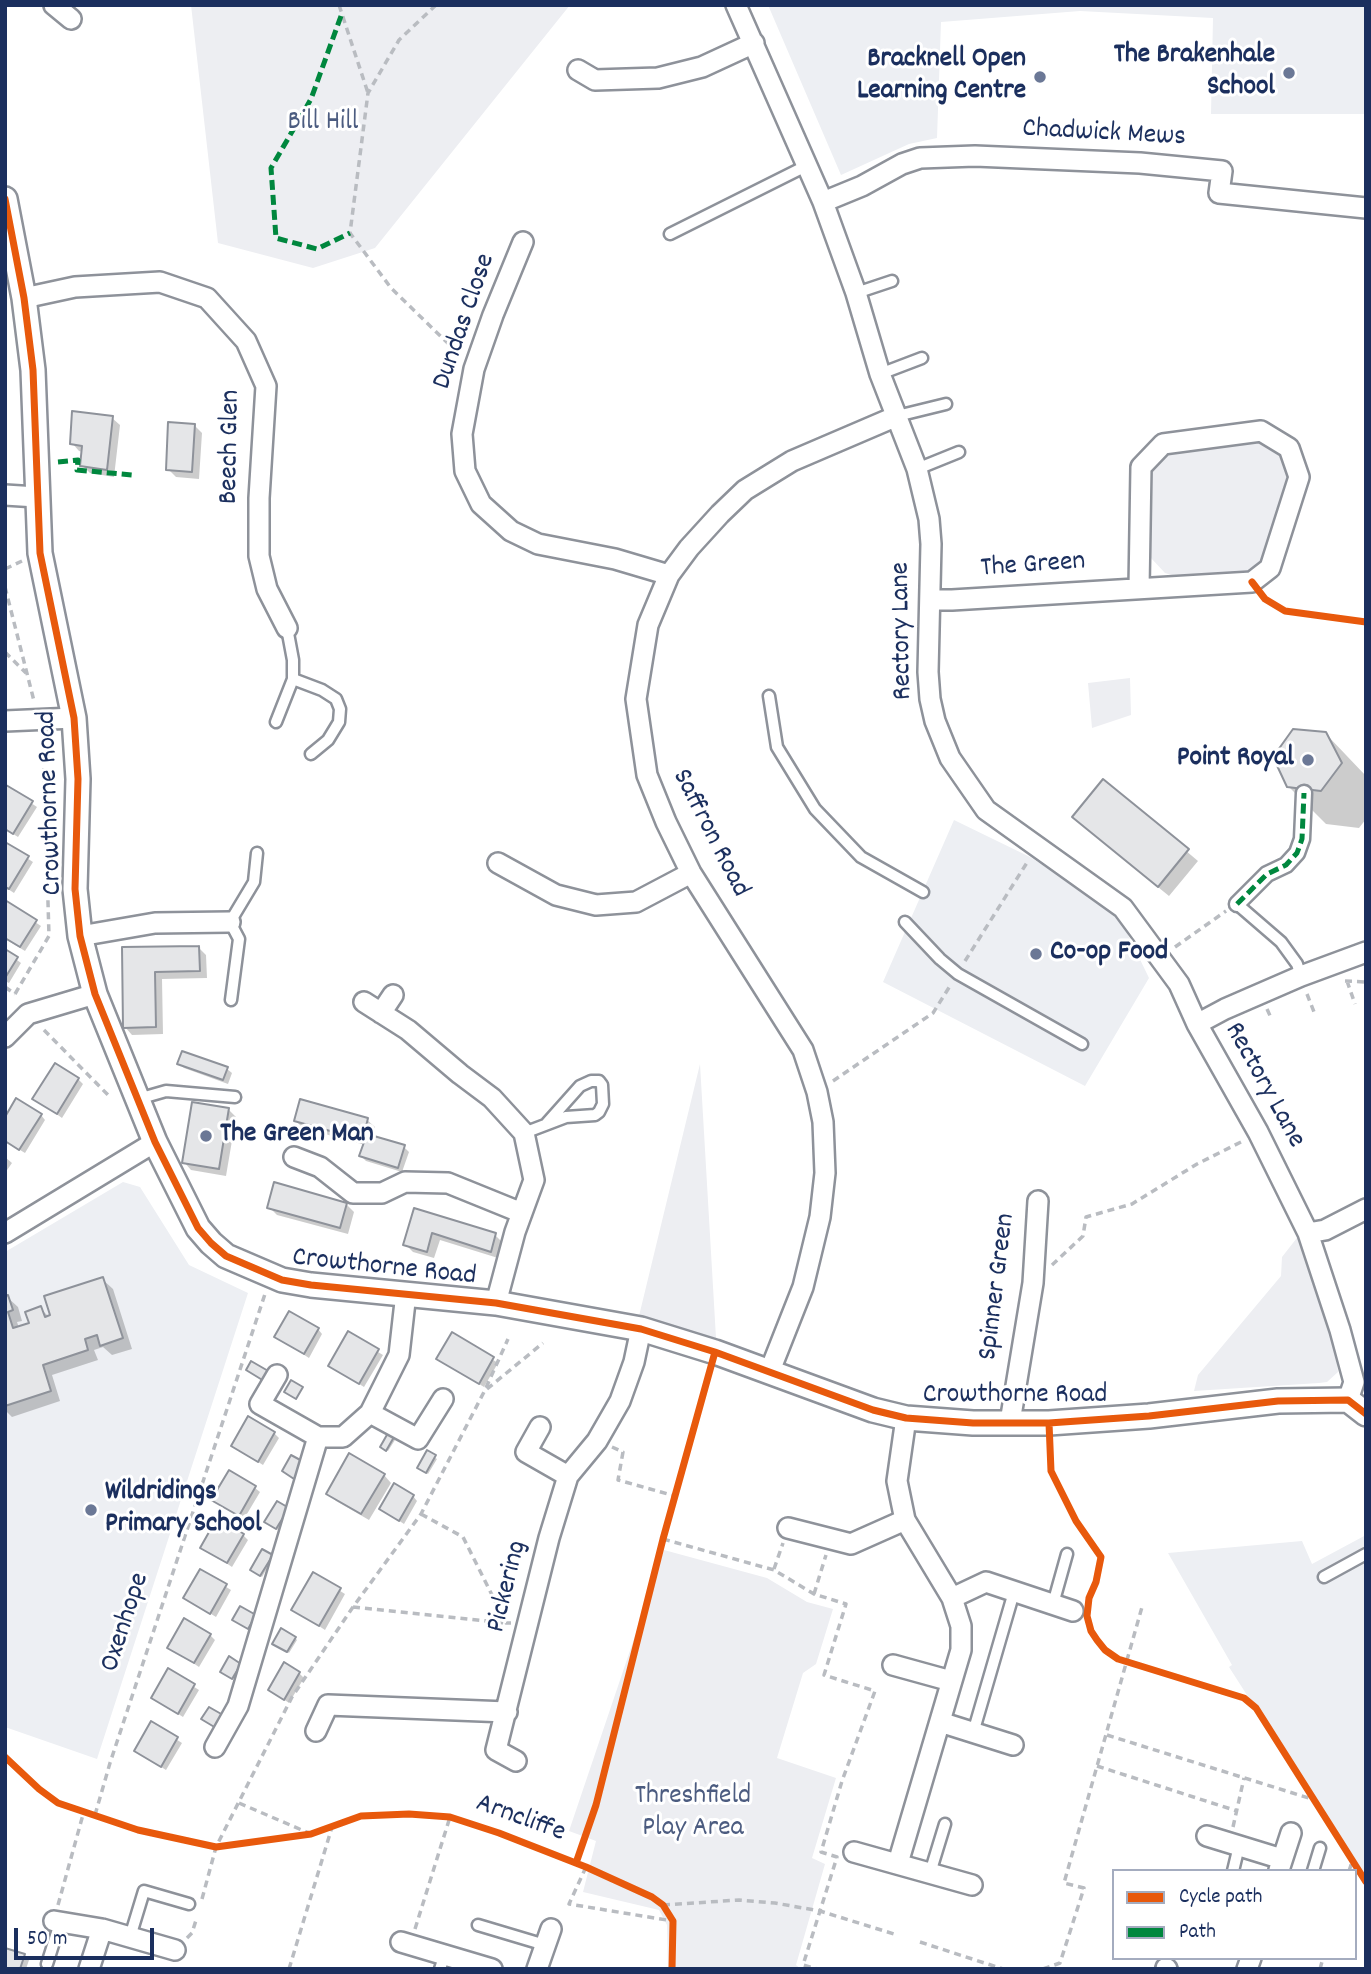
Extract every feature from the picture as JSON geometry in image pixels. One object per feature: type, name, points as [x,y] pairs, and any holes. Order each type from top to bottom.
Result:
[{"type":"street","points":[[54,5],[71,19]]},
{"type":"street","name":"Rectory Lane","points":[[736,5],[823,202],[856,293],[880,374],[917,469],[929,519],[930,699],[943,741],[962,778],[986,810],[1123,908],[1179,984],[1196,1024],[1258,1132],[1308,1233],[1340,1330],[1354,1382],[1357,1407]]},
{"type":"street","points":[[578,70],[595,80],[658,78],[702,67],[754,43]]},
{"type":"street","name":"Chadwick Mews","points":[[823,202],[920,158],[975,156],[1140,163],[1222,171],[1219,193],[1366,208]]},
{"type":"street","name":"Crowthorne Road","points":[[5,200],[24,299],[33,370],[40,553],[74,718],[78,779],[75,889],[80,936],[95,994],[155,1142],[198,1228],[226,1256],[282,1280],[496,1303],[641,1329],[715,1352],[873,1410],[906,1418],[973,1423],[1049,1423],[1149,1416],[1278,1401],[1357,1407]]},
{"type":"street","name":"Dundas Close","points":[[523,242],[474,369],[462,434],[465,471],[481,505],[511,531],[538,544],[615,559],[669,575]]},
{"type":"street","name":"Beech Glen","points":[[24,299],[75,287],[160,282],[207,298],[246,341],[266,387],[259,498],[259,556],[267,589],[287,628]]},
{"type":"street","name":"Saffron Road","points":[[769,1373],[803,1287],[820,1217],[825,1173],[823,1122],[817,1092],[803,1050],[691,873],[647,775],[636,699],[648,625],[669,575],[720,513],[769,473],[897,416]]},
{"type":"street","name":"The Green","points":[[930,600],[1252,582],[1270,568],[1299,477],[1289,448],[1261,431],[1163,444],[1142,467],[1139,588]]},
{"type":"street","points":[[5,495],[37,497]]},
{"type":"street","points":[[5,721],[74,718]]},
{"type":"street","points":[[1237,904],[1267,874],[1286,865],[1297,853],[1302,839],[1304,793]]},
{"type":"street","points":[[498,863],[556,895],[596,905],[636,902],[691,873]]},
{"type":"street","points":[[80,936],[155,923],[230,922]]},
{"type":"street","points":[[1196,1024],[1225,1009],[1303,982],[1366,952]]},
{"type":"street","points":[[5,1037],[29,1014],[95,994]]},
{"type":"street","points":[[393,995],[373,1008],[408,1030],[492,1098],[524,1133],[534,1180],[496,1303]]},
{"type":"street","points":[[5,1233],[155,1142]]},
{"type":"street","points":[[294,1157],[320,1167],[353,1193],[382,1193],[405,1182],[448,1183],[522,1213]]},
{"type":"street","name":"Spinner Green","points":[[1010,1422],[1033,1283],[1038,1201]]},
{"type":"street","points":[[1308,1233],[1325,1230],[1366,1209]]},
{"type":"street","points":[[276,1376],[260,1404],[318,1437],[344,1437],[370,1413],[399,1355],[407,1293]]},
{"type":"street","name":"Pickering","points":[[516,1761],[496,1750],[550,1538],[568,1476],[597,1441],[620,1401],[634,1362],[641,1329]]},
{"type":"street","points":[[370,1413],[418,1438],[443,1399]]},
{"type":"street","points":[[898,1863],[961,1650],[961,1626],[952,1598],[905,1520],[897,1481],[906,1418]]},
{"type":"street","points":[[540,1427],[526,1452],[568,1476]]},
{"type":"street","points":[[215,1747],[239,1706],[318,1437]]},
{"type":"street","points":[[788,1528],[851,1544],[905,1520]]},
{"type":"street","points":[[952,1598],[986,1582],[1073,1611]]},
{"type":"street","points":[[892,1665],[951,1681]]},
{"type":"street","points":[[316,1731],[328,1705],[507,1712]]},
{"type":"street","points":[[940,1723],[1013,1745]]},
{"type":"street","points":[[1208,1836],[1280,1865],[1291,1833]]},
{"type":"street","points":[[854,1852],[972,1885]]},
{"type":"street","points":[[57,1922],[102,1929],[175,1950]]},
{"type":"street","points":[[89,1969],[102,1929]]},
{"type":"street","points":[[537,1969],[548,1937]]},
{"type":"street","points":[[405,1943],[442,1961],[487,1968]]},
{"type":"lane","points":[[670,234],[808,165]]},
{"type":"lane","points":[[856,293],[892,281]]},
{"type":"lane","points":[[880,374],[922,358]]},
{"type":"lane","points":[[897,416],[946,404]]},
{"type":"lane","points":[[917,469],[959,452]]},
{"type":"lane","points":[[276,722],[293,679],[293,660],[287,628]]},
{"type":"lane","points":[[293,679],[322,690],[336,699],[340,709],[339,722],[328,740],[311,754]]},
{"type":"lane","points":[[769,696],[777,747],[815,809],[861,857],[923,892]]},
{"type":"lane","points":[[231,1000],[239,939],[230,922],[254,882],[257,853]]},
{"type":"lane","points":[[1237,904],[1281,942],[1297,964],[1303,982]]},
{"type":"lane","points":[[905,922],[958,974],[1082,1044]]},
{"type":"lane","points":[[524,1133],[547,1123],[599,1112],[603,1104],[602,1085],[599,1081],[591,1081],[580,1086],[547,1123]]},
{"type":"lane","points":[[137,1099],[166,1091],[235,1097]]},
{"type":"lane","points":[[1053,1604],[1067,1554]]},
{"type":"lane","points":[[1324,1577],[1366,1554]]},
{"type":"lane","points":[[973,1733],[1014,1592]]},
{"type":"lane","points":[[930,1873],[945,1824]]},
{"type":"lane","points":[[1233,1869],[1235,1845]]},
{"type":"lane","points":[[1314,1869],[1320,1849]]},
{"type":"lane","points":[[130,1937],[144,1891],[188,1904]]},
{"type":"lane","points":[[47,1964],[57,1922]]},
{"type":"lane","points":[[478,1925],[548,1937]]},
{"type":"path","points":[[339,5],[369,93]]},
{"type":"path","points":[[436,5],[399,40],[369,93],[350,233],[391,288],[474,369]]},
{"type":"path","points":[[5,587],[43,731],[49,936],[15,993]]},
{"type":"path","points":[[5,652],[27,675]]},
{"type":"path","points":[[817,1092],[933,1013],[1030,857]]},
{"type":"path","points":[[1173,948],[1237,904]]},
{"type":"path","points":[[1347,981],[1355,1004]]},
{"type":"path","points":[[1303,982],[1314,1012]]},
{"type":"path","points":[[5,987],[15,993],[29,1014],[108,1095]]},
{"type":"path","points":[[1033,1283],[1083,1236],[1086,1217],[1132,1204],[1197,1164],[1239,1143]]},
{"type":"path","points":[[216,1847],[292,1697],[421,1514],[485,1391],[508,1339]]},
{"type":"path","points":[[485,1391],[542,1343]]},
{"type":"path","points":[[597,1441],[622,1452],[618,1480],[675,1496]]},
{"type":"path","points":[[421,1514],[463,1537],[506,1623]]},
{"type":"path","points":[[774,1570],[788,1528]]},
{"type":"path","points":[[663,1539],[774,1570],[814,1594],[846,1604],[824,1675],[875,1691],[842,1780],[821,1852],[837,1857],[803,1965],[817,1969]]},
{"type":"path","points":[[814,1594],[831,1540]]},
{"type":"path","points":[[353,1607],[528,1624]]},
{"type":"path","points":[[1043,1969],[1060,1963],[1084,1888],[1064,1883],[1142,1607]]},
{"type":"path","points":[[1118,1659],[1138,1664]]},
{"type":"path","points":[[1106,1735],[1315,1800]]},
{"type":"path","points":[[1097,1766],[1237,1811]]},
{"type":"path","points":[[1235,1845],[1237,1811],[1244,1778]]},
{"type":"path","points":[[1308,1788],[1323,1812]]},
{"type":"path","points":[[239,1803],[311,1834]]},
{"type":"path","points":[[71,1807],[106,1819]]},
{"type":"path","points":[[57,1922],[84,1811]]},
{"type":"path","points":[[298,1836],[335,1826]]},
{"type":"path","points":[[289,1969],[335,1826]]},
{"type":"path","points":[[203,1844],[216,1847],[230,1845]]},
{"type":"path","points":[[1345,1847],[1359,1870]]},
{"type":"path","points":[[1350,1869],[1353,1858]]},
{"type":"path","points":[[652,1898],[663,1905],[673,1922],[673,1933]]},
{"type":"path","points":[[663,1905],[739,1900],[775,1903],[820,1910],[894,1934]]},
{"type":"path","points":[[920,1942],[1003,1969]]},
{"type":"shaded area","name":"The Brakenhale School","points":[[768,5],[1366,5],[1366,114],[1211,114],[1213,18],[1080,11],[941,22],[937,138],[909,144],[841,175]]},
{"type":"shaded area","points":[[954,820],[1030,857],[1117,912],[1149,978],[1085,1086],[883,982]]},
{"type":"shaded area","name":"Wildridings Primary School","points":[[123,1182],[140,1187],[189,1265],[248,1293],[97,1759],[5,1727],[5,1252]]},
{"type":"shaded area","points":[[1366,1535],[1366,1881],[1229,1667],[1232,1665],[1168,1553],[1302,1541],[1312,1564]]},
{"type":"green space","name":"Bill Hill","points":[[191,5],[570,5],[375,248],[313,268],[218,243]]},
{"type":"green space","points":[[1254,435],[1285,450],[1291,472],[1259,565],[1249,571],[1175,576],[1165,573],[1151,558],[1147,543],[1145,480],[1159,451]]},
{"type":"green space","points":[[1130,678],[1131,715],[1092,728],[1088,683]]},
{"type":"green space","points":[[700,1064],[716,1338],[639,1316]]},
{"type":"green space","points":[[1300,1234],[1334,1340],[1338,1372],[1327,1382],[1194,1391],[1198,1375],[1281,1276],[1282,1257]]},
{"type":"green space","name":"Threshfield Play Area","points":[[664,1550],[767,1578],[807,1602],[833,1609],[816,1664],[803,1673],[777,1758],[836,1778],[812,1858],[825,1864],[796,1965],[801,1969],[668,1969],[667,1925],[659,1910],[583,1892],[596,1841],[569,1831]]},
{"type":"building","points":[[72,411],[113,416],[107,470],[80,466],[82,446],[70,444]]},
{"type":"building","points":[[168,422],[195,424],[192,472],[166,470]]},
{"type":"building","name":"Point Royal","points":[[1293,729],[1326,732],[1342,763],[1321,791],[1287,787],[1273,757]]},
{"type":"building","points":[[1103,779],[1189,849],[1158,887],[1072,817]]},
{"type":"building","points":[[6,785],[33,801],[13,834],[5,829]]},
{"type":"building","points":[[5,842],[29,856],[9,889],[5,887]]},
{"type":"building","points":[[5,900],[37,920],[20,947],[5,938]]},
{"type":"building","points":[[199,946],[200,971],[155,972],[156,1027],[123,1028],[122,947]]},
{"type":"building","points":[[5,949],[18,957],[5,978]]},
{"type":"building","points":[[182,1051],[228,1067],[223,1080],[177,1064]]},
{"type":"building","points":[[55,1063],[79,1078],[57,1114],[32,1099]]},
{"type":"building","points":[[16,1098],[42,1114],[19,1150],[5,1141],[5,1117]]},
{"type":"building","points":[[300,1099],[368,1118],[363,1140],[294,1121]]},
{"type":"building","name":"The Green Man","points":[[192,1102],[229,1108],[219,1169],[182,1163]]},
{"type":"building","points":[[367,1134],[405,1145],[398,1168],[359,1156]]},
{"type":"building","points":[[274,1182],[347,1203],[340,1228],[267,1208]]},
{"type":"building","points":[[414,1208],[496,1233],[491,1252],[432,1233],[427,1252],[403,1245]]},
{"type":"building","points":[[103,1277],[123,1338],[100,1346],[97,1335],[85,1339],[88,1350],[43,1365],[51,1391],[5,1406],[5,1296],[8,1295],[13,1310],[8,1312],[13,1328],[29,1323],[25,1312],[41,1306],[45,1317],[50,1315],[44,1296]]},
{"type":"building","points":[[289,1311],[319,1328],[304,1354],[274,1337]]},
{"type":"building","points":[[348,1331],[379,1349],[359,1384],[328,1366]]},
{"type":"building","points":[[452,1332],[494,1357],[479,1384],[436,1359]]},
{"type":"building","points":[[251,1361],[270,1372],[264,1381],[246,1370]]},
{"type":"building","points":[[291,1380],[303,1387],[296,1399],[284,1392]]},
{"type":"building","points":[[248,1416],[275,1432],[258,1462],[231,1446]]},
{"type":"building","points":[[388,1433],[394,1437],[386,1451],[380,1447]]},
{"type":"building","points":[[427,1450],[436,1455],[426,1473],[417,1468]]},
{"type":"building","points":[[349,1453],[385,1474],[361,1514],[326,1494]]},
{"type":"building","points":[[291,1455],[304,1462],[294,1479],[282,1471]]},
{"type":"building","points":[[229,1470],[256,1486],[239,1516],[211,1500]]},
{"type":"building","points":[[394,1483],[414,1495],[399,1521],[379,1509]]},
{"type":"building","points":[[277,1501],[289,1508],[276,1529],[264,1522]]},
{"type":"building","points":[[217,1518],[244,1534],[227,1563],[200,1548]]},
{"type":"building","points":[[262,1549],[273,1555],[260,1576],[250,1570]]},
{"type":"building","points":[[200,1569],[227,1584],[210,1614],[183,1598]]},
{"type":"building","points":[[313,1572],[341,1588],[319,1626],[291,1610]]},
{"type":"building","points":[[240,1606],[256,1615],[248,1629],[232,1620]]},
{"type":"building","points":[[184,1618],[211,1634],[194,1663],[167,1648]]},
{"type":"building","points":[[281,1628],[296,1637],[287,1652],[272,1644]]},
{"type":"building","points":[[229,1656],[241,1664],[232,1679],[220,1672]]},
{"type":"building","points":[[284,1662],[300,1672],[284,1700],[268,1690]]},
{"type":"building","points":[[168,1668],[195,1684],[178,1714],[151,1698]]},
{"type":"building","points":[[209,1707],[223,1715],[216,1728],[201,1719]]},
{"type":"building","points":[[151,1721],[178,1737],[161,1767],[134,1751]]},
{"type":"building","points":[[5,1948],[25,1954],[20,1969],[5,1969]]},
{"type":"marked path","points":[[341,16],[311,99],[271,168],[276,238],[317,249],[350,233]]},
{"type":"marked path","points":[[58,462],[78,460],[77,470],[132,475]]},
{"type":"marked path","points":[[1237,904],[1267,874],[1286,865],[1297,853],[1302,839],[1304,793]]},
{"type":"cycle path","points":[[5,199],[24,298],[33,370],[40,553],[74,718],[78,779],[75,889],[80,936],[95,994],[155,1142],[198,1228],[211,1243],[226,1256],[282,1280],[496,1303],[641,1329],[715,1352],[873,1410],[906,1418],[973,1423],[1049,1423],[1149,1416],[1278,1401],[1348,1400],[1366,1414]]},
{"type":"cycle path","points":[[1252,582],[1265,599],[1285,611],[1366,622]]},
{"type":"cycle path","points":[[576,1863],[596,1805],[663,1539],[715,1352]]},
{"type":"cycle path","points":[[1049,1423],[1051,1471],[1076,1521],[1101,1557],[1096,1582],[1089,1598],[1087,1616],[1097,1640],[1118,1659],[1244,1698],[1256,1708],[1366,1882]]},
{"type":"cycle path","name":"Arncliffe","points":[[5,1757],[58,1803],[138,1830],[216,1847],[311,1834],[361,1816],[409,1814],[450,1817],[586,1867],[652,1897],[663,1905],[673,1921],[672,1969]]},
{"type":"place","name":"The Brakenhale School","points":[[1289,73]]},
{"type":"place","name":"Bracknell Open Learning Centre","points":[[1040,77]]},
{"type":"place","name":"Point Royal","points":[[1308,760]]},
{"type":"place","name":"Co-op Food","points":[[1036,954]]},
{"type":"place","name":"The Green Man","points":[[206,1136]]},
{"type":"place","name":"Wildridings Primary School","points":[[91,1510]]}]
